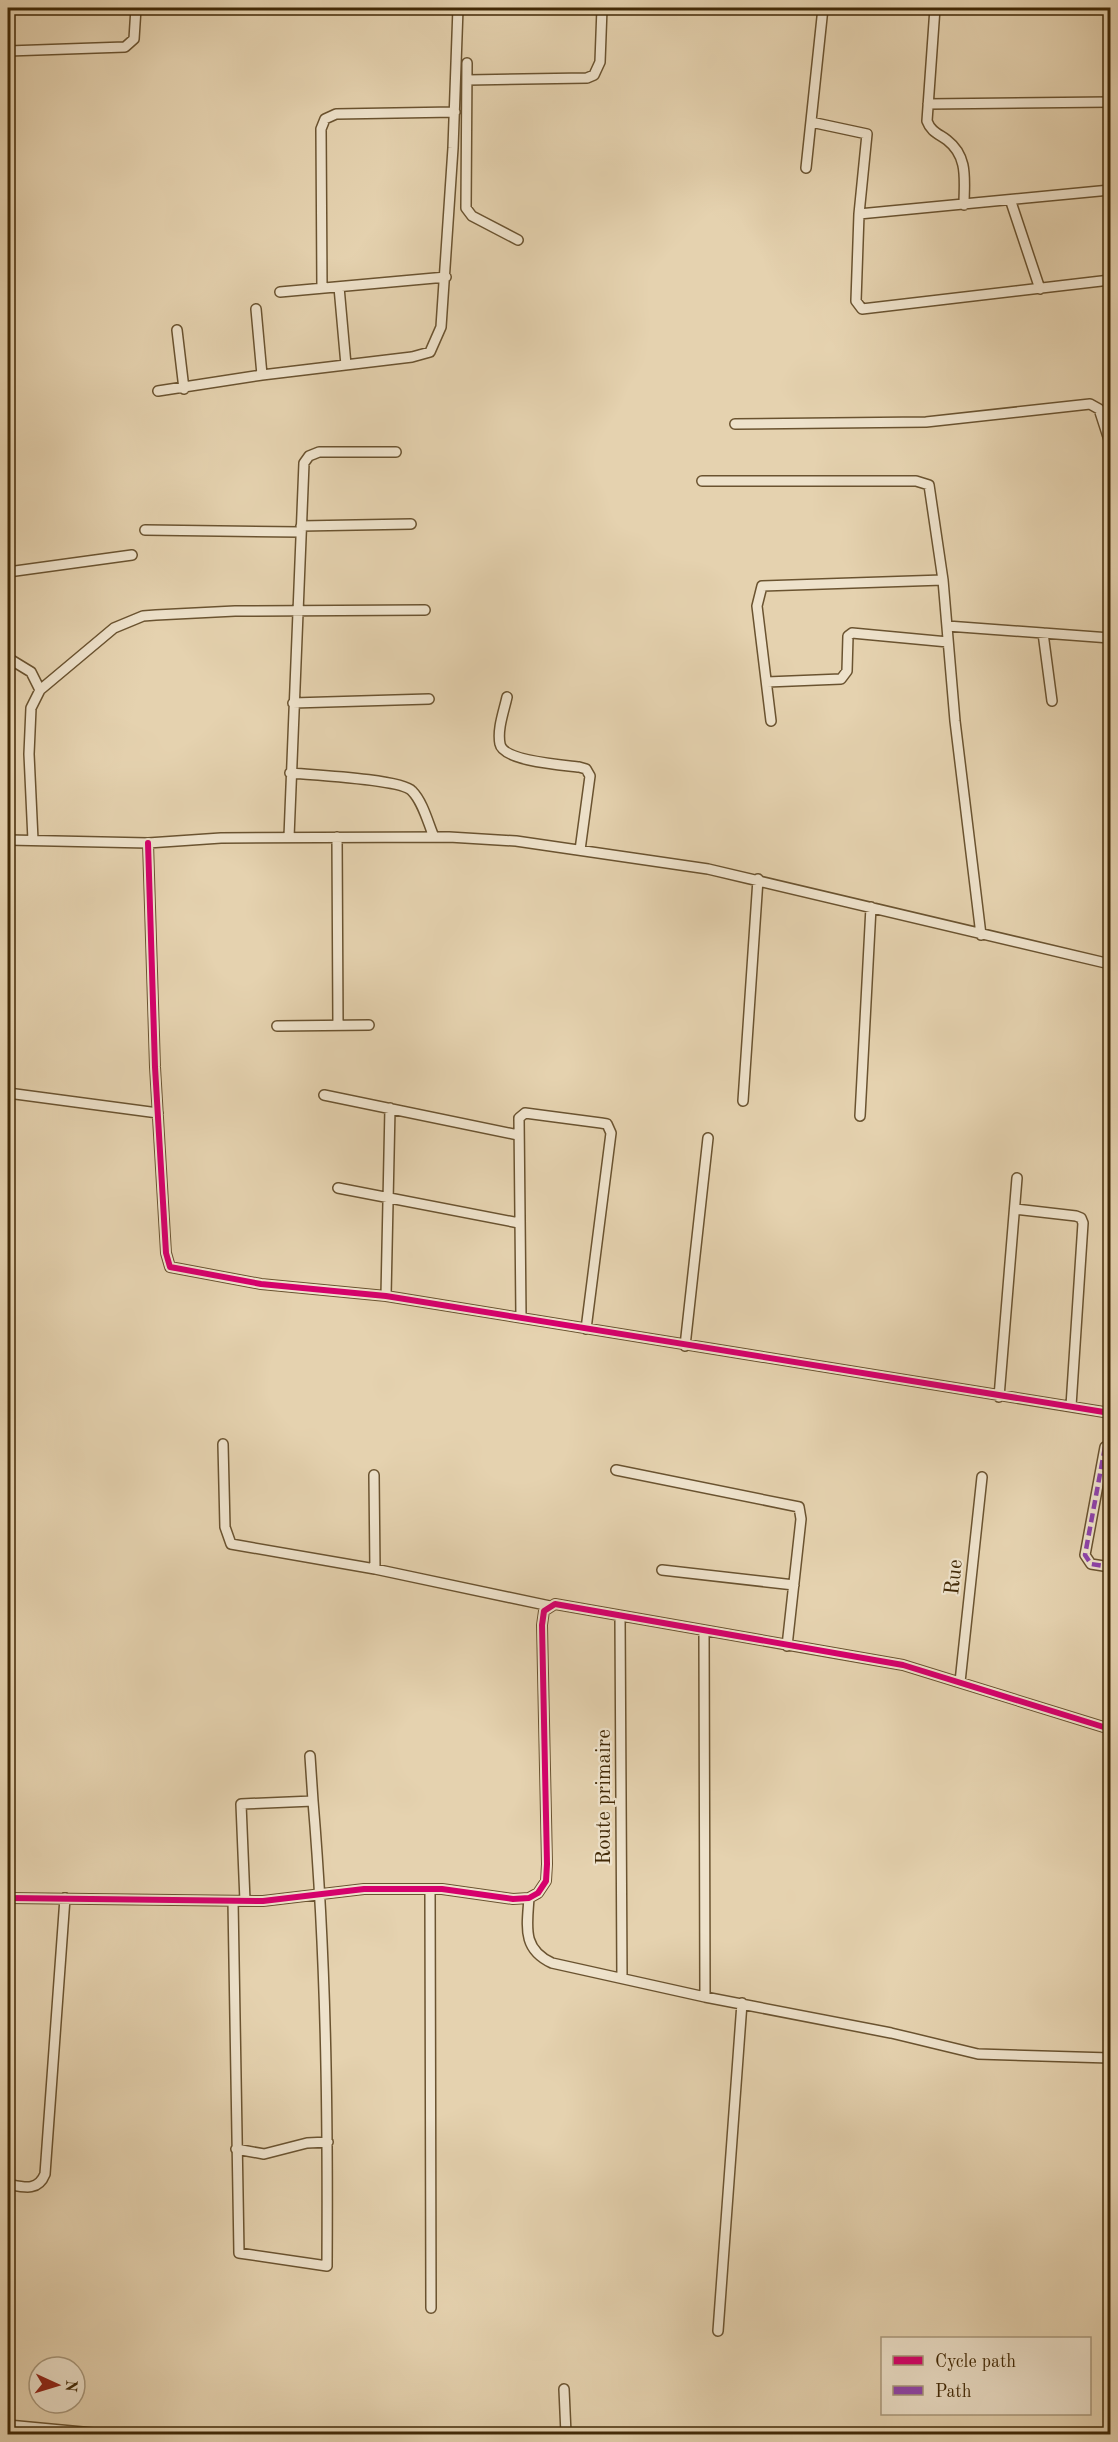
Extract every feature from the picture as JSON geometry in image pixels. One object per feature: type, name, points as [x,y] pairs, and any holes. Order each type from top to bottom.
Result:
[{"type":"street","points":[[8,51],[125,47],[134,39],[136,8]]},
{"type":"street","points":[[158,391],[184,389],[262,375],[412,357],[430,352],[441,327],[446,277],[458,8]]},
{"type":"street","points":[[468,80],[587,78],[594,75],[600,62],[602,8]]},
{"type":"street","points":[[806,168],[823,8]]},
{"type":"street","points":[[935,8],[928,126],[953,145],[964,163],[964,205]]},
{"type":"street","points":[[467,63],[466,208],[472,216],[518,240]]},
{"type":"street","points":[[928,104],[1110,102]]},
{"type":"street","points":[[322,288],[321,129],[325,118],[336,114],[455,112]]},
{"type":"street","points":[[811,122],[867,134],[859,214],[856,301],[862,309],[1110,280]]},
{"type":"street","points":[[859,214],[1110,190]]},
{"type":"street","points":[[1011,201],[1024,248],[1040,289]]},
{"type":"street","points":[[280,292],[446,277]]},
{"type":"street","points":[[339,287],[346,365]]},
{"type":"street","points":[[256,309],[262,375]]},
{"type":"street","points":[[177,330],[184,389]]},
{"type":"street","points":[[735,424],[926,422],[1090,404],[1100,409],[1110,443]]},
{"type":"street","points":[[289,837],[304,463],[309,456],[319,452],[396,453]]},
{"type":"street","points":[[702,481],[923,482],[932,492],[944,580],[955,721],[981,936]]},
{"type":"street","points":[[145,530],[301,529],[411,524]]},
{"type":"street","points":[[8,572],[132,555]]},
{"type":"street","points":[[771,721],[757,606],[762,586],[944,580]]},
{"type":"street","points":[[33,840],[29,725],[31,708],[40,690],[91,644],[129,620],[156,615],[425,610]]},
{"type":"street","points":[[947,626],[1110,638]]},
{"type":"street","points":[[767,682],[841,679],[847,671],[846,643],[848,636],[852,633],[948,642]]},
{"type":"street","points":[[1043,633],[1052,701]]},
{"type":"street","points":[[8,658],[31,672],[40,690]]},
{"type":"street","points":[[507,697],[499,734],[500,747],[504,751],[521,758],[579,767],[586,770],[590,776],[580,850]]},
{"type":"street","points":[[293,703],[429,699]]},
{"type":"street","points":[[290,773],[384,782],[406,787],[417,799],[434,837]]},
{"type":"street","points":[[337,837],[338,1025]]},
{"type":"street","points":[[8,840],[148,843],[221,838],[434,837],[516,841],[708,868],[981,936],[1110,964]]},
{"type":"street","points":[[148,843],[158,1113],[168,1266],[219,1278],[386,1296],[999,1397],[1110,1413]]},
{"type":"street","points":[[743,1101],[758,879]]},
{"type":"street","points":[[860,1116],[871,907]]},
{"type":"street","points":[[278,1026],[369,1025]]},
{"type":"street","points":[[8,1093],[158,1113]]},
{"type":"street","points":[[324,1095],[518,1135]]},
{"type":"street","points":[[386,1296],[390,1108]]},
{"type":"street","points":[[520,1317],[519,1118],[525,1113],[601,1123],[610,1128],[586,1329]]},
{"type":"street","points":[[685,1346],[708,1138]]},
{"type":"street","points":[[999,1397],[1017,1178]]},
{"type":"street","points":[[339,1188],[519,1223]]},
{"type":"street","points":[[1015,1209],[1076,1216],[1083,1223],[1071,1406]]},
{"type":"street","points":[[223,1444],[225,1527],[231,1544],[375,1569],[550,1606],[563,1604],[787,1646],[874,1658],[1110,1729]]},
{"type":"street","points":[[1105,1447],[1085,1555],[1091,1564],[1110,1568]]},
{"type":"street","points":[[616,1470],[799,1507],[801,1519],[787,1646]]},
{"type":"street","points":[[374,1475],[375,1569]]},
{"type":"street","name":"Rue","points":[[960,1682],[982,1477]]},
{"type":"street","points":[[663,1570],[794,1585]]},
{"type":"street","points":[[8,1898],[263,1901],[364,1889],[430,1889],[513,1899],[529,1898],[538,1893],[546,1881],[548,1864],[542,1624],[544,1611],[550,1606]]},
{"type":"street","name":"Route primaire","points":[[620,1616],[622,1978]]},
{"type":"street","points":[[704,1631],[705,1997]]},
{"type":"street","points":[[233,1901],[239,2253],[327,2266],[327,2142],[321,1894],[310,1756]]},
{"type":"street","points":[[245,1901],[241,1804],[314,1801]]},
{"type":"street","points":[[430,1889],[430,2308]]},
{"type":"street","points":[[8,2184],[36,2187],[45,2175],[65,1898]]},
{"type":"street","points":[[529,1898],[527,1924],[530,1945],[538,1955],[552,1963],[705,1997],[891,2033],[978,2054],[1110,2058]]},
{"type":"street","points":[[718,2331],[742,2003]]},
{"type":"street","points":[[236,2150],[264,2154],[306,2143],[327,2142]]},
{"type":"street","points":[[564,2389],[566,2434]]},
{"type":"street","points":[[8,2425],[104,2434]]},
{"type":"marked path","points":[[1105,1447],[1085,1555],[1091,1564],[1110,1567]]},
{"type":"cycle path","points":[[148,843],[155,1067],[166,1253],[170,1267],[261,1284],[386,1296],[1110,1413]]},
{"type":"cycle path","points":[[8,1898],[263,1901],[364,1889],[442,1889],[513,1899],[529,1898],[538,1893],[546,1881],[542,1625],[544,1611],[555,1604],[903,1665],[1110,1729]]}]
